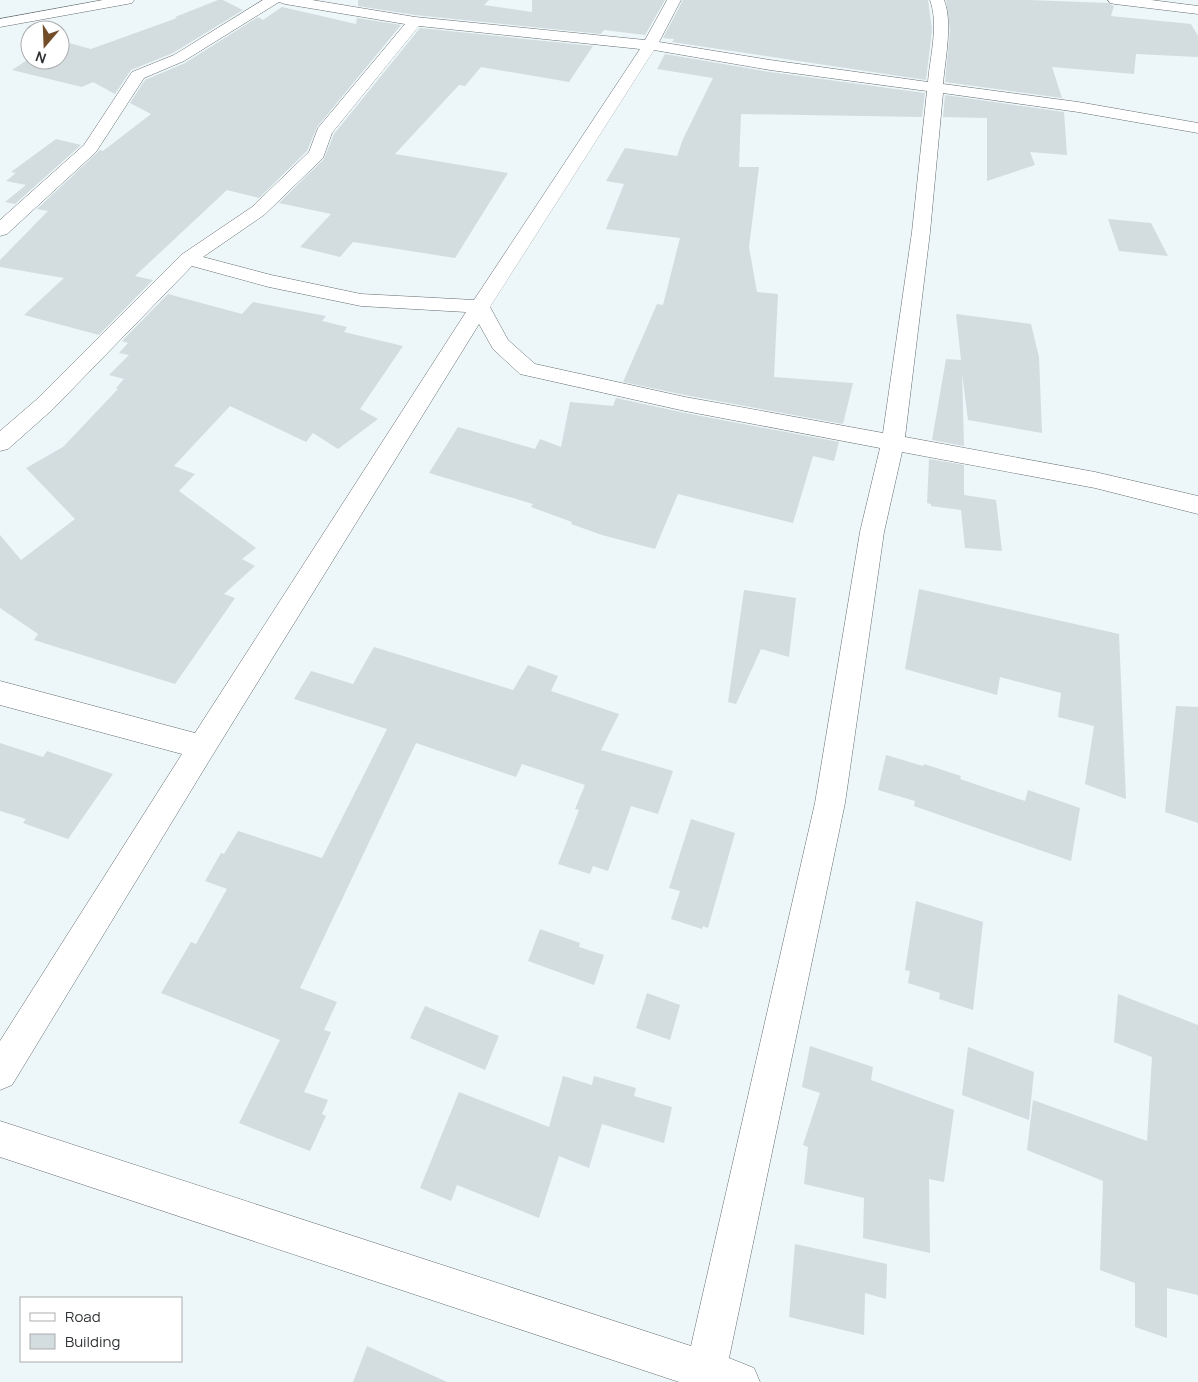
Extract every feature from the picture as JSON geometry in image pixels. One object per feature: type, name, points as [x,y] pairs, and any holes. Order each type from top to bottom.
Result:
[{"type":"street","points":[[0,23],[127,0]]},
{"type":"street","points":[[0,230],[90,148],[138,75],[179,58],[273,0]]},
{"type":"street","points":[[285,0],[415,21],[650,45],[770,65],[1078,107],[1198,128]]},
{"type":"street","points":[[0,1073],[202,747],[480,307],[650,45],[674,0]]},
{"type":"street","points":[[0,1139],[723,1376],[830,804],[872,532],[893,443],[921,232],[940,28],[940,8],[937,0]]},
{"type":"street","points":[[1115,0],[1198,10]]},
{"type":"street","points":[[0,443],[44,405],[188,259],[258,211],[317,154],[324,132],[415,21]]},
{"type":"street","points":[[188,259],[269,281],[361,300],[480,307]]},
{"type":"street","points":[[480,307],[500,344],[528,369],[685,404],[1096,480],[1198,505]]},
{"type":"street","points":[[0,693],[202,747]]},
{"type":"building","points":[[218,0],[223,0],[243,10],[173,53],[131,70],[115,94],[93,82],[82,87],[12,70],[20,65],[20,70],[70,70],[70,43],[91,49],[177,18],[175,17]]},
{"type":"building","points":[[358,0],[489,0],[484,5],[532,12],[532,0],[665,0],[645,35],[604,30],[601,34],[415,15],[358,6]]},
{"type":"building","points":[[683,0],[928,0],[932,30],[926,80],[672,42],[674,39],[663,38]]},
{"type":"building","points":[[946,0],[1029,0],[1108,3],[1114,6],[1111,16],[1191,24],[1198,36],[1198,57],[1136,54],[1134,74],[1052,67],[1062,98],[945,82],[950,30]]},
{"type":"building","points":[[282,7],[356,24],[357,18],[401,25],[317,127],[307,151],[259,198],[227,190],[135,276],[153,280],[99,335],[24,315],[64,278],[0,267],[0,260],[48,211],[37,209],[100,150],[103,151],[151,114],[130,103],[145,80],[185,63],[258,17],[263,20]]},
{"type":"building","points":[[420,28],[593,46],[569,82],[481,67],[465,86],[459,85],[395,154],[508,173],[455,258],[353,242],[340,257],[300,247],[331,214],[279,203],[324,159],[334,134]]},
{"type":"building","points":[[665,54],[770,72],[925,93],[922,117],[741,114],[739,167],[759,167],[749,247],[757,292],[778,294],[774,377],[853,383],[843,424],[623,382],[657,304],[663,305],[680,238],[606,229],[624,184],[606,181],[625,148],[677,156],[683,139],[713,78],[657,69]]},
{"type":"building","points":[[945,95],[1064,112],[1067,155],[1030,152],[1035,165],[987,181],[987,118],[943,117]]},
{"type":"building","points":[[56,139],[81,145],[15,204],[5,202],[26,185],[6,181],[16,173],[11,172]]},
{"type":"building","points":[[1108,219],[1151,223],[1168,256],[1119,251]]},
{"type":"building","points":[[168,294],[242,314],[253,302],[326,316],[322,321],[347,327],[344,332],[403,346],[360,409],[378,419],[338,449],[313,433],[306,442],[230,406],[174,466],[195,474],[179,491],[256,548],[242,559],[255,566],[224,594],[235,598],[175,684],[34,640],[38,634],[0,608],[0,535],[21,560],[75,519],[26,468],[63,447],[118,389],[116,388],[124,379],[109,375],[129,355],[119,353],[128,343],[122,341]]},
{"type":"building","points":[[956,314],[1031,324],[1039,357],[1042,433],[968,420],[962,373],[964,446],[932,440],[946,359],[961,360]]},
{"type":"building","points":[[616,398],[839,442],[834,461],[813,456],[793,523],[678,494],[655,549],[602,535],[571,524],[572,522],[531,507],[533,504],[429,473],[458,427],[535,449],[540,439],[561,447],[570,402],[613,406]]},
{"type":"building","points":[[929,459],[964,465],[964,495],[996,500],[1002,551],[965,548],[961,510],[931,506],[931,504],[927,503]]},
{"type":"building","points":[[919,589],[1119,634],[1126,799],[1085,784],[1094,726],[1058,717],[1061,693],[1000,677],[997,695],[905,669]]},
{"type":"building","points":[[744,590],[796,598],[789,657],[761,649],[736,704],[728,702]]},
{"type":"building","points":[[374,647],[513,690],[528,665],[558,676],[551,691],[619,714],[601,750],[673,771],[658,814],[631,806],[608,871],[593,866],[590,874],[558,864],[579,810],[575,809],[585,785],[522,764],[516,777],[416,743],[300,988],[337,1002],[324,1030],[331,1032],[304,1092],[328,1100],[322,1114],[326,1116],[310,1151],[239,1123],[280,1040],[161,993],[191,942],[196,944],[227,889],[205,881],[221,853],[224,854],[238,831],[322,858],[387,729],[294,699],[311,671],[353,684]]},
{"type":"building","points":[[1176,706],[1198,707],[1198,823],[1165,812]]},
{"type":"building","points":[[0,743],[43,757],[47,751],[113,774],[68,839],[23,823],[26,819],[0,811]]},
{"type":"building","points":[[886,755],[923,766],[924,764],[961,776],[960,779],[1025,801],[1028,790],[1080,808],[1071,861],[914,806],[915,801],[878,790]]},
{"type":"building","points":[[691,819],[735,833],[708,928],[703,926],[702,929],[671,919],[680,891],[669,888]]},
{"type":"building","points":[[916,901],[983,922],[973,1010],[939,999],[940,993],[908,983],[910,971],[905,970]]},
{"type":"building","points":[[540,929],[580,943],[579,947],[604,955],[594,985],[528,961]]},
{"type":"building","points":[[647,993],[680,1005],[670,1040],[636,1028]]},
{"type":"building","points":[[1118,994],[1198,1025],[1198,1295],[1167,1288],[1167,1338],[1135,1327],[1135,1283],[1100,1270],[1103,1181],[1027,1150],[1033,1100],[1147,1141],[1152,1057],[1114,1042]]},
{"type":"building","points":[[425,1006],[499,1036],[485,1070],[410,1038]]},
{"type":"building","points":[[810,1046],[873,1067],[871,1080],[954,1110],[944,1182],[929,1179],[930,1253],[863,1238],[864,1198],[804,1184],[808,1147],[803,1145],[820,1093],[802,1087]]},
{"type":"building","points":[[968,1047],[1034,1072],[1029,1120],[962,1095]]},
{"type":"building","points":[[563,1076],[592,1085],[594,1076],[636,1088],[634,1096],[672,1107],[664,1143],[602,1124],[589,1168],[559,1156],[539,1218],[457,1185],[451,1201],[420,1188],[459,1092],[549,1127]]},
{"type":"building","points":[[795,1244],[887,1264],[886,1299],[865,1293],[864,1335],[789,1317]]},
{"type":"building","points":[[367,1346],[447,1382],[353,1382]]}]
